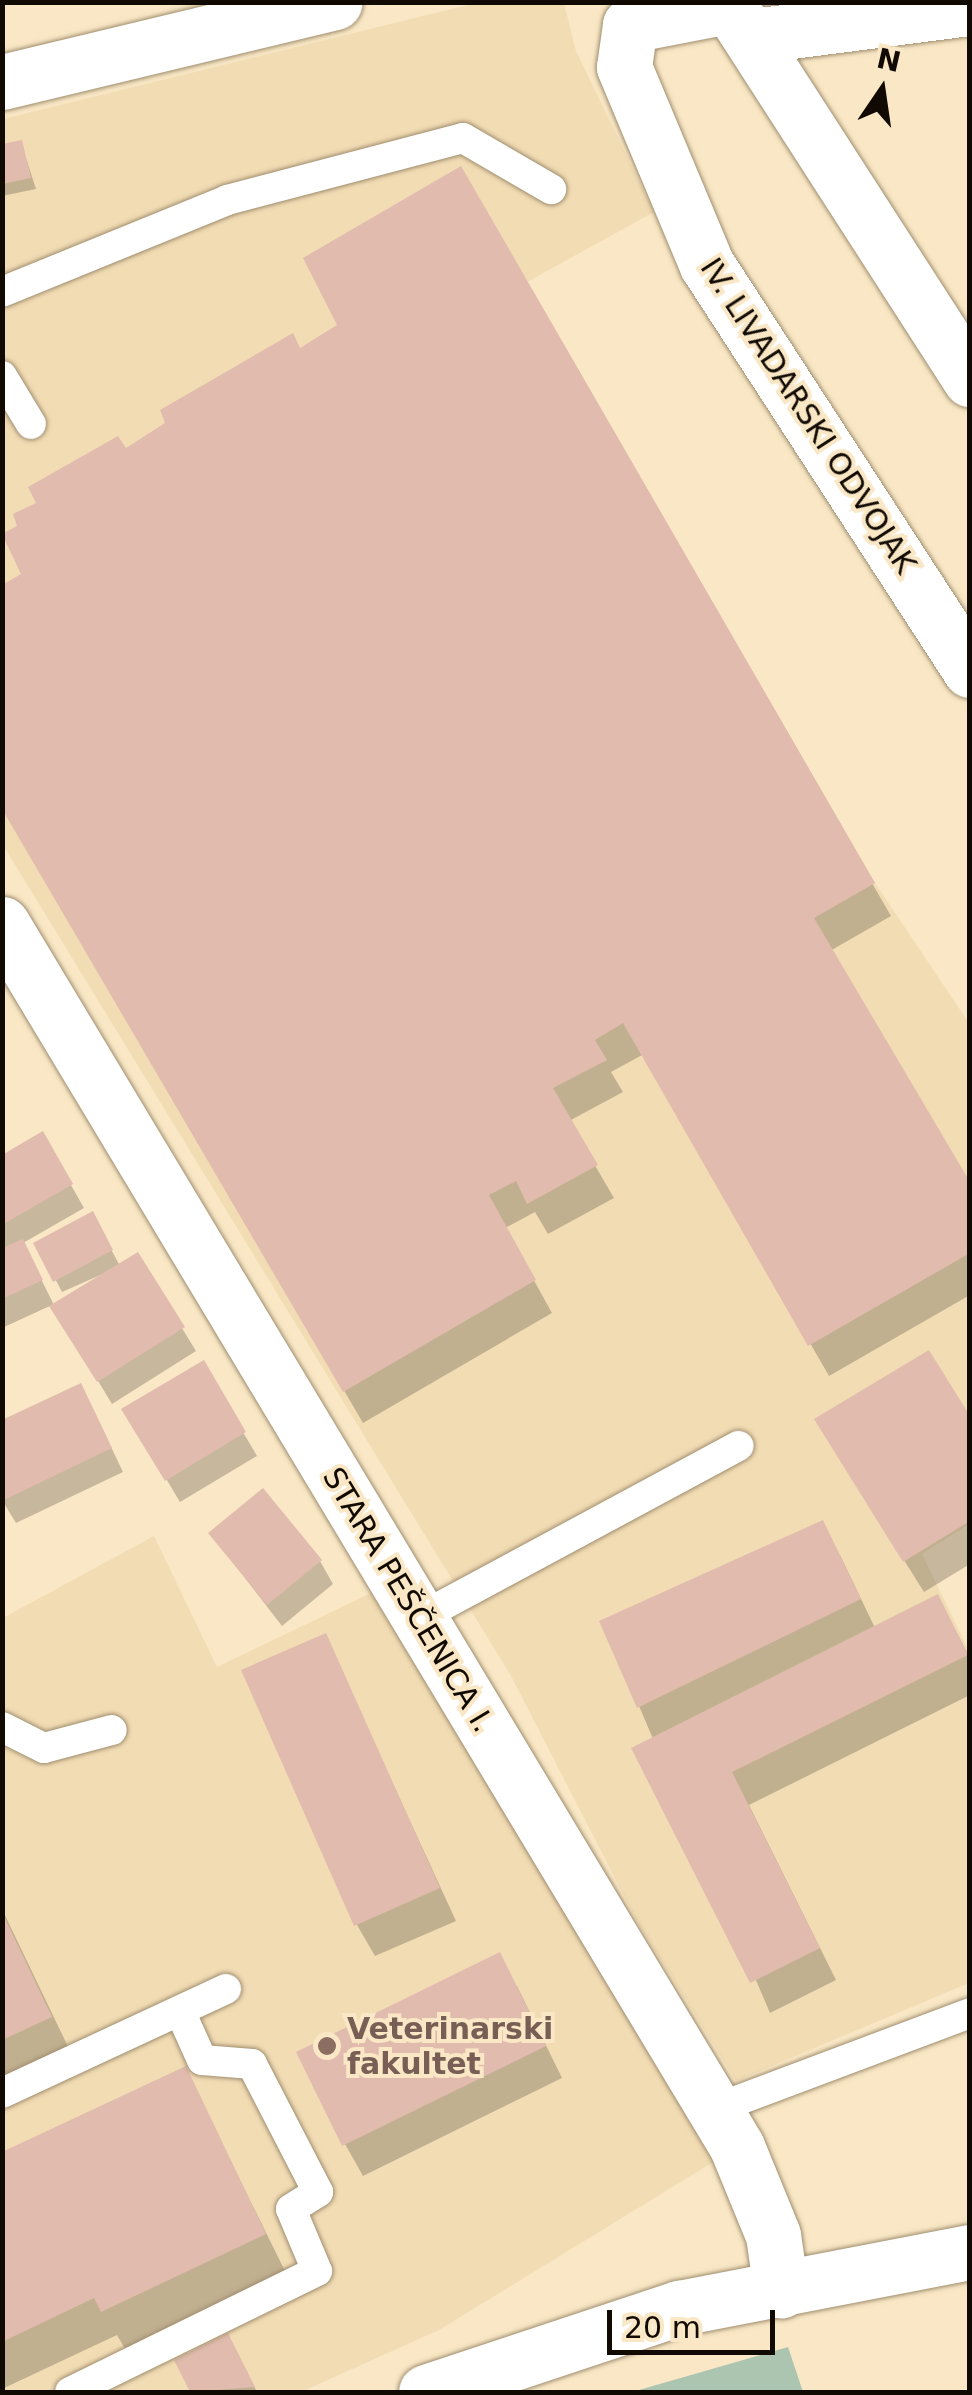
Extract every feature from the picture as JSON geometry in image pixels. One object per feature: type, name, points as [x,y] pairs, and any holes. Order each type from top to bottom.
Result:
[{"type":"street","points":[[2,82],[334,2]]},
{"type":"street","points":[[736,15],[970,8]]},
{"type":"street","points":[[736,15],[970,379]]},
{"type":"street","name":"IV. LIVADARSKI ODVOJAK","points":[[736,15],[630,25],[624,67],[707,264],[970,670]]},
{"type":"street","name":"STARA PEŠČENICA I.","points":[[2,924],[715,2109],[772,2235],[781,2290]]},
{"type":"street","points":[[426,2392],[679,2308],[970,2252]]},
{"type":"lane","points":[[2,292],[227,200],[462,138],[551,189]]},
{"type":"lane","points":[[2,376],[32,424]]},
{"type":"lane","points":[[420,1618],[739,1446]]},
{"type":"lane","points":[[2,1727],[44,1748],[112,1730]]},
{"type":"lane","points":[[2,2093],[226,1989]]},
{"type":"lane","points":[[70,2392],[317,2271],[291,2209],[318,2192],[252,2064],[202,2060],[180,2011]]},
{"type":"lane","points":[[715,2109],[970,2013]]},
{"type":"shaded area","points":[[476,3],[564,3],[576,51],[654,212],[527,282],[875,883],[969,1023],[969,1524],[922,1554],[969,1651],[969,1983],[736,2081],[637,1921],[511,1676],[3,845],[3,119]]},
{"type":"shaded area","name":"Veterinarski fakultet","points":[[154,1536],[217,1667],[371,1593],[718,2159],[439,2330],[301,2392],[3,2392],[3,1618]]},
{"type":"green space","points":[[788,2347],[803,2392],[632,2392]]},
{"type":"building","points":[[22,140],[31,178],[2,184],[2,144]]},
{"type":"building","points":[[461,166],[875,883],[814,918],[970,1182],[970,1253],[808,1346],[623,1023],[595,1040],[607,1060],[553,1088],[598,1165],[527,1204],[516,1181],[489,1195],[536,1280],[343,1392],[2,809],[2,585],[21,574],[2,534],[17,526],[13,514],[36,503],[28,487],[118,436],[126,448],[165,423],[160,410],[293,333],[300,348],[337,325],[303,258]]},
{"type":"building","points":[[43,1131],[73,1184],[2,1225],[2,1155]]},
{"type":"building","points":[[93,1211],[113,1250],[53,1282],[33,1243]]},
{"type":"building","points":[[23,1239],[43,1280],[2,1299],[2,1248]]},
{"type":"building","points":[[138,1252],[185,1327],[97,1382],[49,1306]]},
{"type":"building","points":[[929,1350],[970,1416],[970,1521],[903,1562],[814,1419]]},
{"type":"building","points":[[204,1360],[246,1432],[165,1481],[121,1409]]},
{"type":"building","points":[[81,1383],[112,1448],[2,1501],[2,1420]]},
{"type":"building","points":[[263,1488],[322,1560],[267,1605],[208,1533]]},
{"type":"building","points":[[823,1520],[861,1599],[637,1708],[599,1621]]},
{"type":"building","points":[[938,1594],[968,1655],[732,1772],[820,1948],[750,1983],[631,1748]]},
{"type":"building","points":[[326,1633],[440,1888],[354,1926],[241,1670]]},
{"type":"building","points":[[2,1912],[52,2017],[2,2040]]},
{"type":"building","points":[[500,1952],[546,2046],[342,2146],[296,2052]]},
{"type":"building","points":[[186,2066],[266,2234],[101,2312],[94,2298],[2,2342],[2,2152]]},
{"type":"building","points":[[228,2333],[255,2387],[190,2392],[174,2360]]},
{"type":"place","name":"Veterinarski fakultet","points":[[327,2046]]}]
